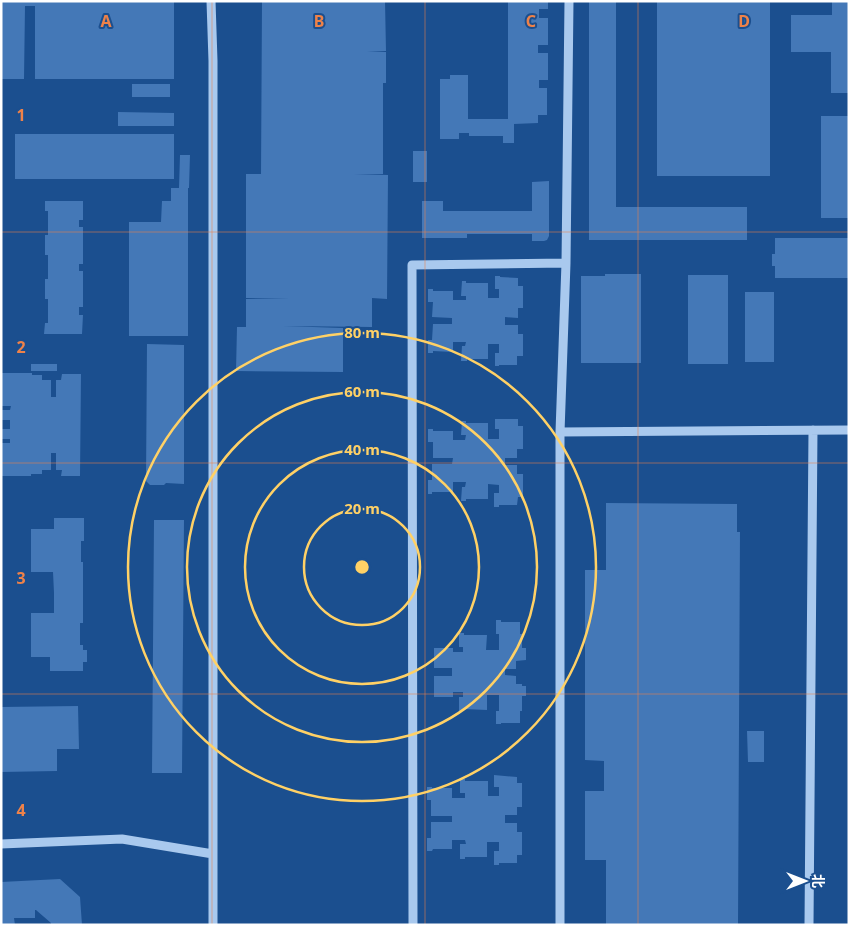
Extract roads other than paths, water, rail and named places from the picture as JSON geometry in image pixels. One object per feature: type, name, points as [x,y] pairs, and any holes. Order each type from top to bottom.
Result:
[{"type":"street","points":[[211,1],[213,61],[214,925]]},
{"type":"street","points":[[560,925],[560,432],[566,263],[569,1]]},
{"type":"street","points":[[413,925],[412,265],[566,263]]},
{"type":"street","points":[[809,925],[813,430]]},
{"type":"street","points":[[560,432],[849,430]]},
{"type":"street","points":[[1,844],[122,839],[213,854]]}]
